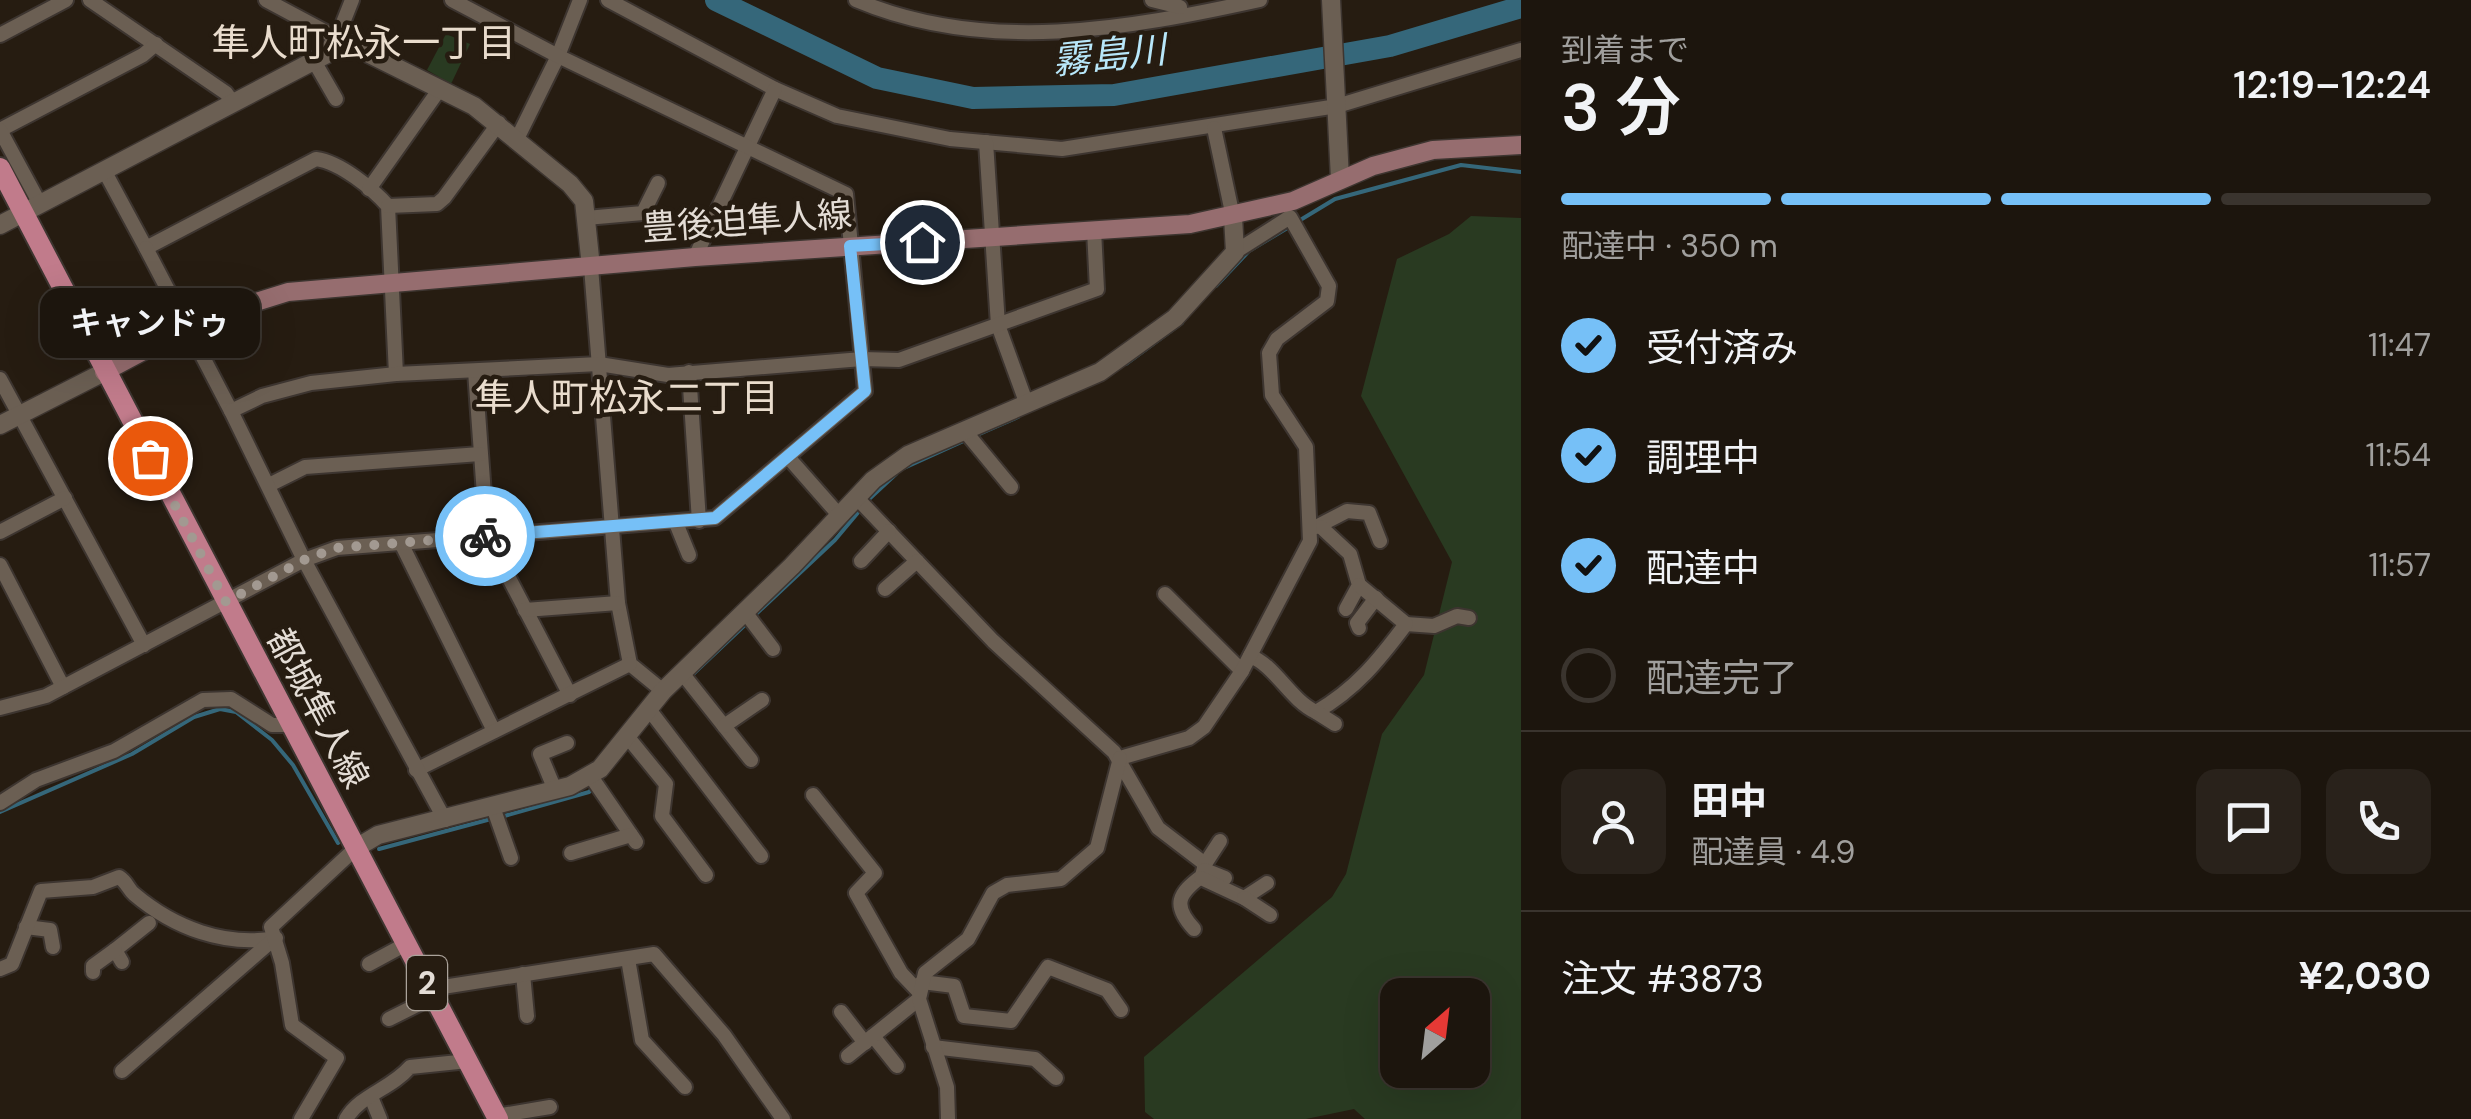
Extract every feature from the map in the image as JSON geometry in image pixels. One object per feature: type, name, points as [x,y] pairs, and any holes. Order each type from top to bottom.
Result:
[{"type":"main road","name":"豊後迫隼人線","points":[[104,372],[186,328],[288,292],[1233,216],[1293,202],[1340,179],[1433,150],[1521,145]]},
{"type":"main road","name":"都城隼人線","points":[[0,168],[14,215],[104,372],[497,1118]]},
{"type":"street","points":[[0,35],[66,0]]},
{"type":"street","points":[[90,0],[226,93],[233,103]]},
{"type":"street","points":[[156,44],[143,55],[0,130],[14,215],[106,172],[327,54],[352,0]]},
{"type":"street","points":[[0,708],[63,687],[304,560],[336,548],[715,518],[865,391],[846,194],[558,56],[452,0]]},
{"type":"street","points":[[516,139],[558,56],[580,0]]},
{"type":"street","points":[[608,0],[775,89],[837,116],[986,142],[1062,149],[1337,106],[1521,50]]},
{"type":"street","points":[[856,0],[918,20],[1013,33],[1260,0]]},
{"type":"street","points":[[1152,0],[1182,9]]},
{"type":"street","points":[[1331,0],[1340,179]]},
{"type":"street","points":[[270,1],[498,123],[570,184],[584,201],[618,603],[630,664],[663,691]]},
{"type":"street","points":[[314,61],[336,99]]},
{"type":"street","points":[[694,257],[750,150],[775,89]]},
{"type":"street","points":[[369,190],[439,90]]},
{"type":"street","points":[[146,248],[316,160],[326,161],[388,206],[437,204],[498,123]]},
{"type":"street","points":[[1214,128],[1233,216],[1234,252]]},
{"type":"street","points":[[986,142],[998,325],[1026,402]]},
{"type":"street","points":[[106,172],[304,560],[445,820]]},
{"type":"street","points":[[586,218],[643,213],[658,183]]},
{"type":"street","points":[[388,206],[396,374]]},
{"type":"street","points":[[300,1119],[338,1058],[334,1051],[292,1025],[271,927],[356,848],[378,835],[594,781],[651,712],[663,691],[686,678],[749,617],[838,516],[861,502],[908,455],[968,435],[1026,402],[1100,372],[1175,318],[1234,252],[1294,223],[1329,286],[1327,302],[1277,339],[1269,353],[1268,378],[1272,395],[1306,447],[1315,527],[1242,671],[1197,733],[1120,758]]},
{"type":"street","points":[[230,411],[262,396],[310,383],[396,374],[599,364],[668,375],[862,358],[899,360],[1097,289],[1094,230]]},
{"type":"street","points":[[475,371],[487,536],[570,696]]},
{"type":"street","points":[[0,425],[104,372]]},
{"type":"street","points":[[689,372],[699,521]]},
{"type":"street","points":[[0,379],[144,645]]},
{"type":"street","points":[[968,435],[1011,486]]},
{"type":"street","points":[[269,485],[306,467],[480,454]]},
{"type":"street","points":[[788,458],[838,516]]},
{"type":"street","points":[[0,532],[65,498]]},
{"type":"street","points":[[861,502],[993,641],[1120,758],[1156,824],[1204,870],[1270,914]]},
{"type":"street","points":[[1315,527],[1347,510],[1369,513],[1380,541]]},
{"type":"street","points":[[676,523],[689,556]]},
{"type":"street","points":[[1315,527],[1350,554],[1359,585],[1406,624],[1434,626],[1457,616],[1468,618]]},
{"type":"street","points":[[861,560],[889,531]]},
{"type":"street","points":[[401,543],[494,732]]},
{"type":"street","points":[[885,589],[917,561]]},
{"type":"street","points":[[0,564],[63,687]]},
{"type":"street","points":[[1346,609],[1359,585]]},
{"type":"street","points":[[1166,594],[1242,671]]},
{"type":"street","points":[[1359,628],[1358,623],[1376,598]]},
{"type":"street","points":[[525,610],[618,603]]},
{"type":"street","points":[[749,617],[772,648]]},
{"type":"street","points":[[1316,712],[1370,673],[1406,624]]},
{"type":"street","points":[[1250,656],[1259,660],[1297,701],[1335,724]]},
{"type":"street","points":[[416,770],[630,664]]},
{"type":"street","points":[[686,678],[751,760]]},
{"type":"street","points":[[0,802],[36,780],[114,750],[203,700],[232,699],[272,725],[290,725]]},
{"type":"street","points":[[724,726],[762,700]]},
{"type":"street","points":[[651,712],[761,856]]},
{"type":"street","points":[[630,739],[666,784],[662,816],[706,875]]},
{"type":"street","points":[[555,790],[534,755],[567,743]]},
{"type":"street","points":[[848,1056],[920,991],[934,963],[968,939],[994,893],[1010,884],[1057,881],[1097,848],[1120,758]]},
{"type":"street","points":[[571,853],[633,839],[594,781]]},
{"type":"street","points":[[813,795],[875,873],[856,893],[901,973],[920,991],[947,1088],[948,1119]]},
{"type":"street","points":[[494,808],[511,858]]},
{"type":"street","points":[[1194,929],[1180,913],[1178,902],[1217,847]]},
{"type":"street","points":[[1204,870],[1224,878]]},
{"type":"street","points":[[0,969],[12,964],[33,903],[46,888],[93,887],[119,877],[150,924],[118,956],[92,966],[93,972]]},
{"type":"street","points":[[1244,898],[1267,883]]},
{"type":"street","points":[[130,892],[206,936],[242,942],[276,938]]},
{"type":"street","points":[[26,927],[52,932],[54,947]]},
{"type":"street","points":[[122,1071],[276,938]]},
{"type":"street","points":[[369,964],[406,944]]},
{"type":"street","points":[[390,1019],[432,993],[523,974],[628,960],[641,953],[654,954],[724,1036],[783,1119]]},
{"type":"street","points":[[628,960],[642,1040],[685,1087]]},
{"type":"street","points":[[920,991],[954,986],[964,1016],[1011,1021],[1048,967],[1083,984],[1108,990],[1121,1010]]},
{"type":"street","points":[[523,974],[527,1016]]},
{"type":"street","points":[[841,1012],[897,1066]]},
{"type":"street","points":[[933,1047],[1035,1059],[1056,1078]]},
{"type":"street","points":[[346,1119],[354,1106],[397,1083],[410,1067],[468,1061]]},
{"type":"street","points":[[370,1097],[380,1119]]},
{"type":"street","points":[[497,1118],[550,1107]]},
{"type":"green space","points":[[446,34],[470,44],[451,84],[427,70]]},
{"type":"green space","points":[[1471,216],[1521,218],[1521,1119],[1365,1119],[1354,1109],[1306,1119],[1154,1119],[1145,1112],[1144,1057],[1332,897],[1346,874],[1382,734],[1424,675],[1452,562],[1361,396],[1397,259],[1449,234]]},
{"type":"waterway","name":"霧島川","points":[[716,0],[877,78],[973,98],[1114,95],[1390,46],[1521,7]]},
{"type":"waterway","points":[[1297,222],[1335,199],[1461,165],[1521,172]]},
{"type":"waterway","points":[[1216,286],[1249,251],[1289,227]]},
{"type":"waterway","points":[[1126,364],[1182,323]]},
{"type":"waterway","points":[[977,435],[1018,417]]},
{"type":"waterway","points":[[904,468],[968,439]]},
{"type":"waterway","points":[[867,501],[896,474]]},
{"type":"waterway","points":[[755,615],[835,540],[861,509]]},
{"type":"waterway","points":[[690,677],[748,622]]},
{"type":"waterway","points":[[0,812],[132,754],[194,717],[220,709],[236,712],[272,740],[293,765],[338,843]]},
{"type":"waterway","points":[[501,817],[589,792],[595,786]]},
{"type":"waterway","points":[[379,849],[491,819]]},
{"type":"way so far","points":[[150,458],[226,602],[304,560],[336,548],[485,536]]},
{"type":"place","name":"キャンドゥ","points":[[150,458]]},
{"type":"district","name":"隼人町松永一丁目","points":[[364,43]]},
{"type":"district","name":"隼人町松永二丁目","points":[[627,398]]},
{"type":"route","points":[[485,536],[715,518],[865,391],[850,246],[922,242]]}]
